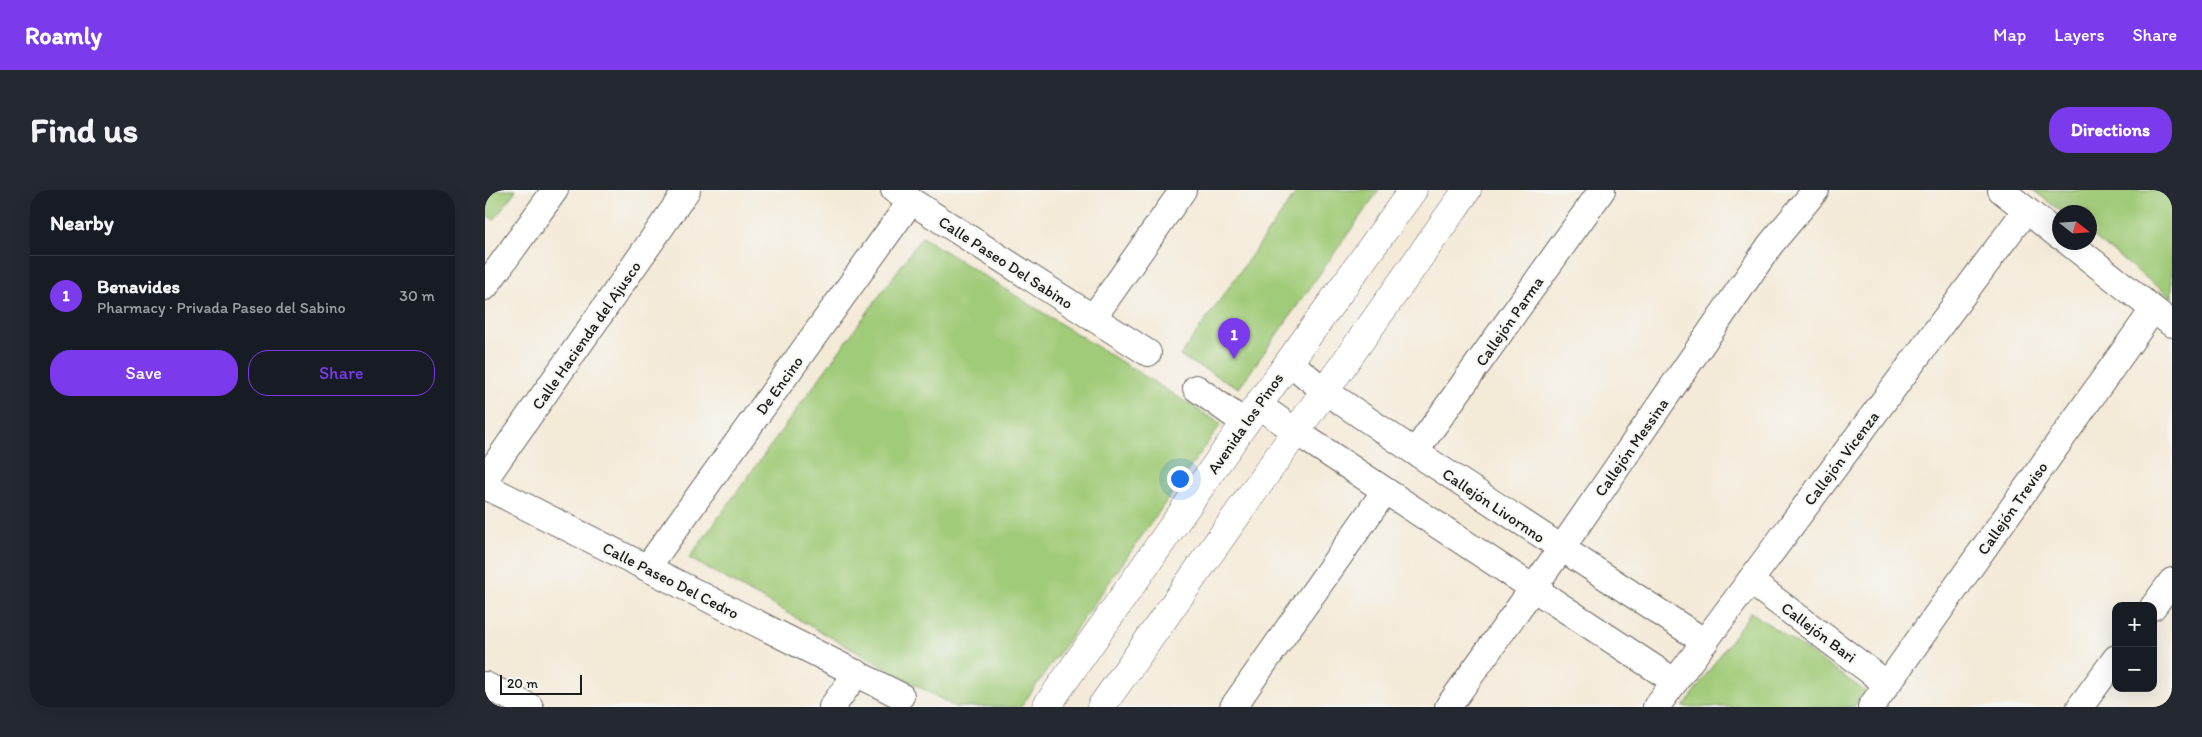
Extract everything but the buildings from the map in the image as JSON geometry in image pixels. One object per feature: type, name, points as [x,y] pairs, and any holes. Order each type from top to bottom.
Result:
[{"type":"street","points":[[485,287],[494,256],[555,190]]},
{"type":"street","name":"Calle Hacienda del Ajusco","points":[[485,479],[687,190]]},
{"type":"street","points":[[1093,318],[1183,190]]},
{"type":"street","name":"Avenida los Pinos","points":[[1046,707],[1252,414],[1413,190]]},
{"type":"street","points":[[1101,707],[1467,190]]},
{"type":"street","name":"Callejón Parma","points":[[1415,452],[1602,190]]},
{"type":"street","name":"Callejón Messina","points":[[1448,707],[1561,549],[1770,245],[1816,190]]},
{"type":"street","points":[[2001,190],[2052,230]]},
{"type":"street","name":"Calle Paseo Del Sabino","points":[[902,195],[1148,354]]},
{"type":"street","name":"De Encino","points":[[647,568],[902,195]]},
{"type":"street","name":"Callejón Vicenza","points":[[1656,707],[2026,210]]},
{"type":"street","points":[[2078,250],[2163,317]]},
{"type":"street","name":"Callejón Treviso","points":[[1871,707],[2163,317]]},
{"type":"street","name":"Callejón Livornno","points":[[1289,362],[1325,391],[1415,452],[1705,642]]},
{"type":"street","points":[[1196,388],[1296,432],[1674,681]]},
{"type":"street","name":"Calle Paseo Del Cedro","points":[[485,486],[901,696]]},
{"type":"street","points":[[1233,707],[1385,491]]},
{"type":"street","name":"Callejón Bari","points":[[1750,581],[1887,684]]},
{"type":"street","points":[[2157,602],[2172,581]]},
{"type":"street","points":[[2080,707],[2112,663]]},
{"type":"street","points":[[831,707],[857,673]]},
{"type":"street","points":[[485,685],[530,707]]},
{"type":"green space","points":[[485,190],[516,190],[494,220],[485,214]]},
{"type":"green space","points":[[1298,190],[1379,190],[1239,388],[1180,356]]},
{"type":"green space","points":[[2033,190],[2172,190],[2172,298],[2097,239],[2097,205],[2053,205]]},
{"type":"green space","points":[[922,237],[1221,424],[1021,707],[955,707],[689,558]]},
{"type":"green space","points":[[1751,612],[1865,691],[1854,707],[1683,707]]},
{"type":"place","name":"Benavides","points":[[1234,359]]}]
